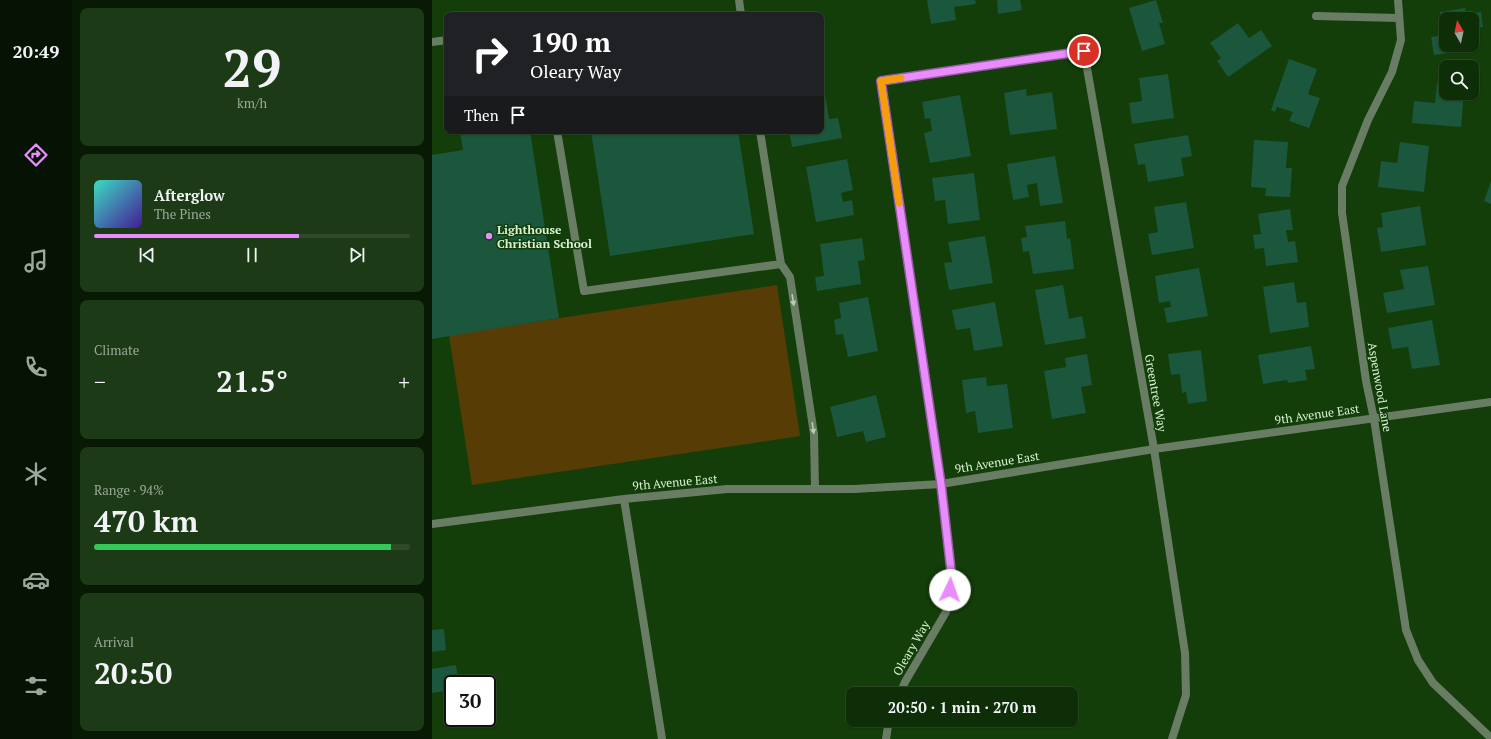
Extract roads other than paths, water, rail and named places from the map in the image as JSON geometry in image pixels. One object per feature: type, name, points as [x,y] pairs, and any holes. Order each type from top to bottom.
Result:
[{"type":"street","points":[[739,0],[741,12]]},
{"type":"street","name":"Aspenwood Lane","points":[[1398,0],[1401,40],[1392,72],[1368,120],[1342,186],[1342,213],[1366,380],[1374,419],[1406,630],[1418,660],[1433,683],[1491,738]]},
{"type":"street","points":[[1316,16],[1399,18]]},
{"type":"street","points":[[432,42],[444,40]]},
{"type":"street","name":"Greentree Way","points":[[1084,51],[1154,449],[1185,653],[1186,695],[1172,739]]},
{"type":"street","name":"Oleary Way","points":[[903,687],[946,612],[952,579],[941,484],[881,81],[1084,51]]},
{"type":"street","points":[[558,134],[584,291],[781,264]]},
{"type":"street","points":[[760,134],[781,264],[790,277],[814,434],[815,489]]},
{"type":"street","name":"9th Avenue East","points":[[432,524],[624,499],[726,489],[854,490],[941,484],[1154,449],[1491,402]]},
{"type":"street","points":[[624,499],[662,739]]},
{"type":"street","points":[[886,739],[888,727]]},
{"type":"place","name":"Lighthouse Christian School","points":[[489,236]]}]
